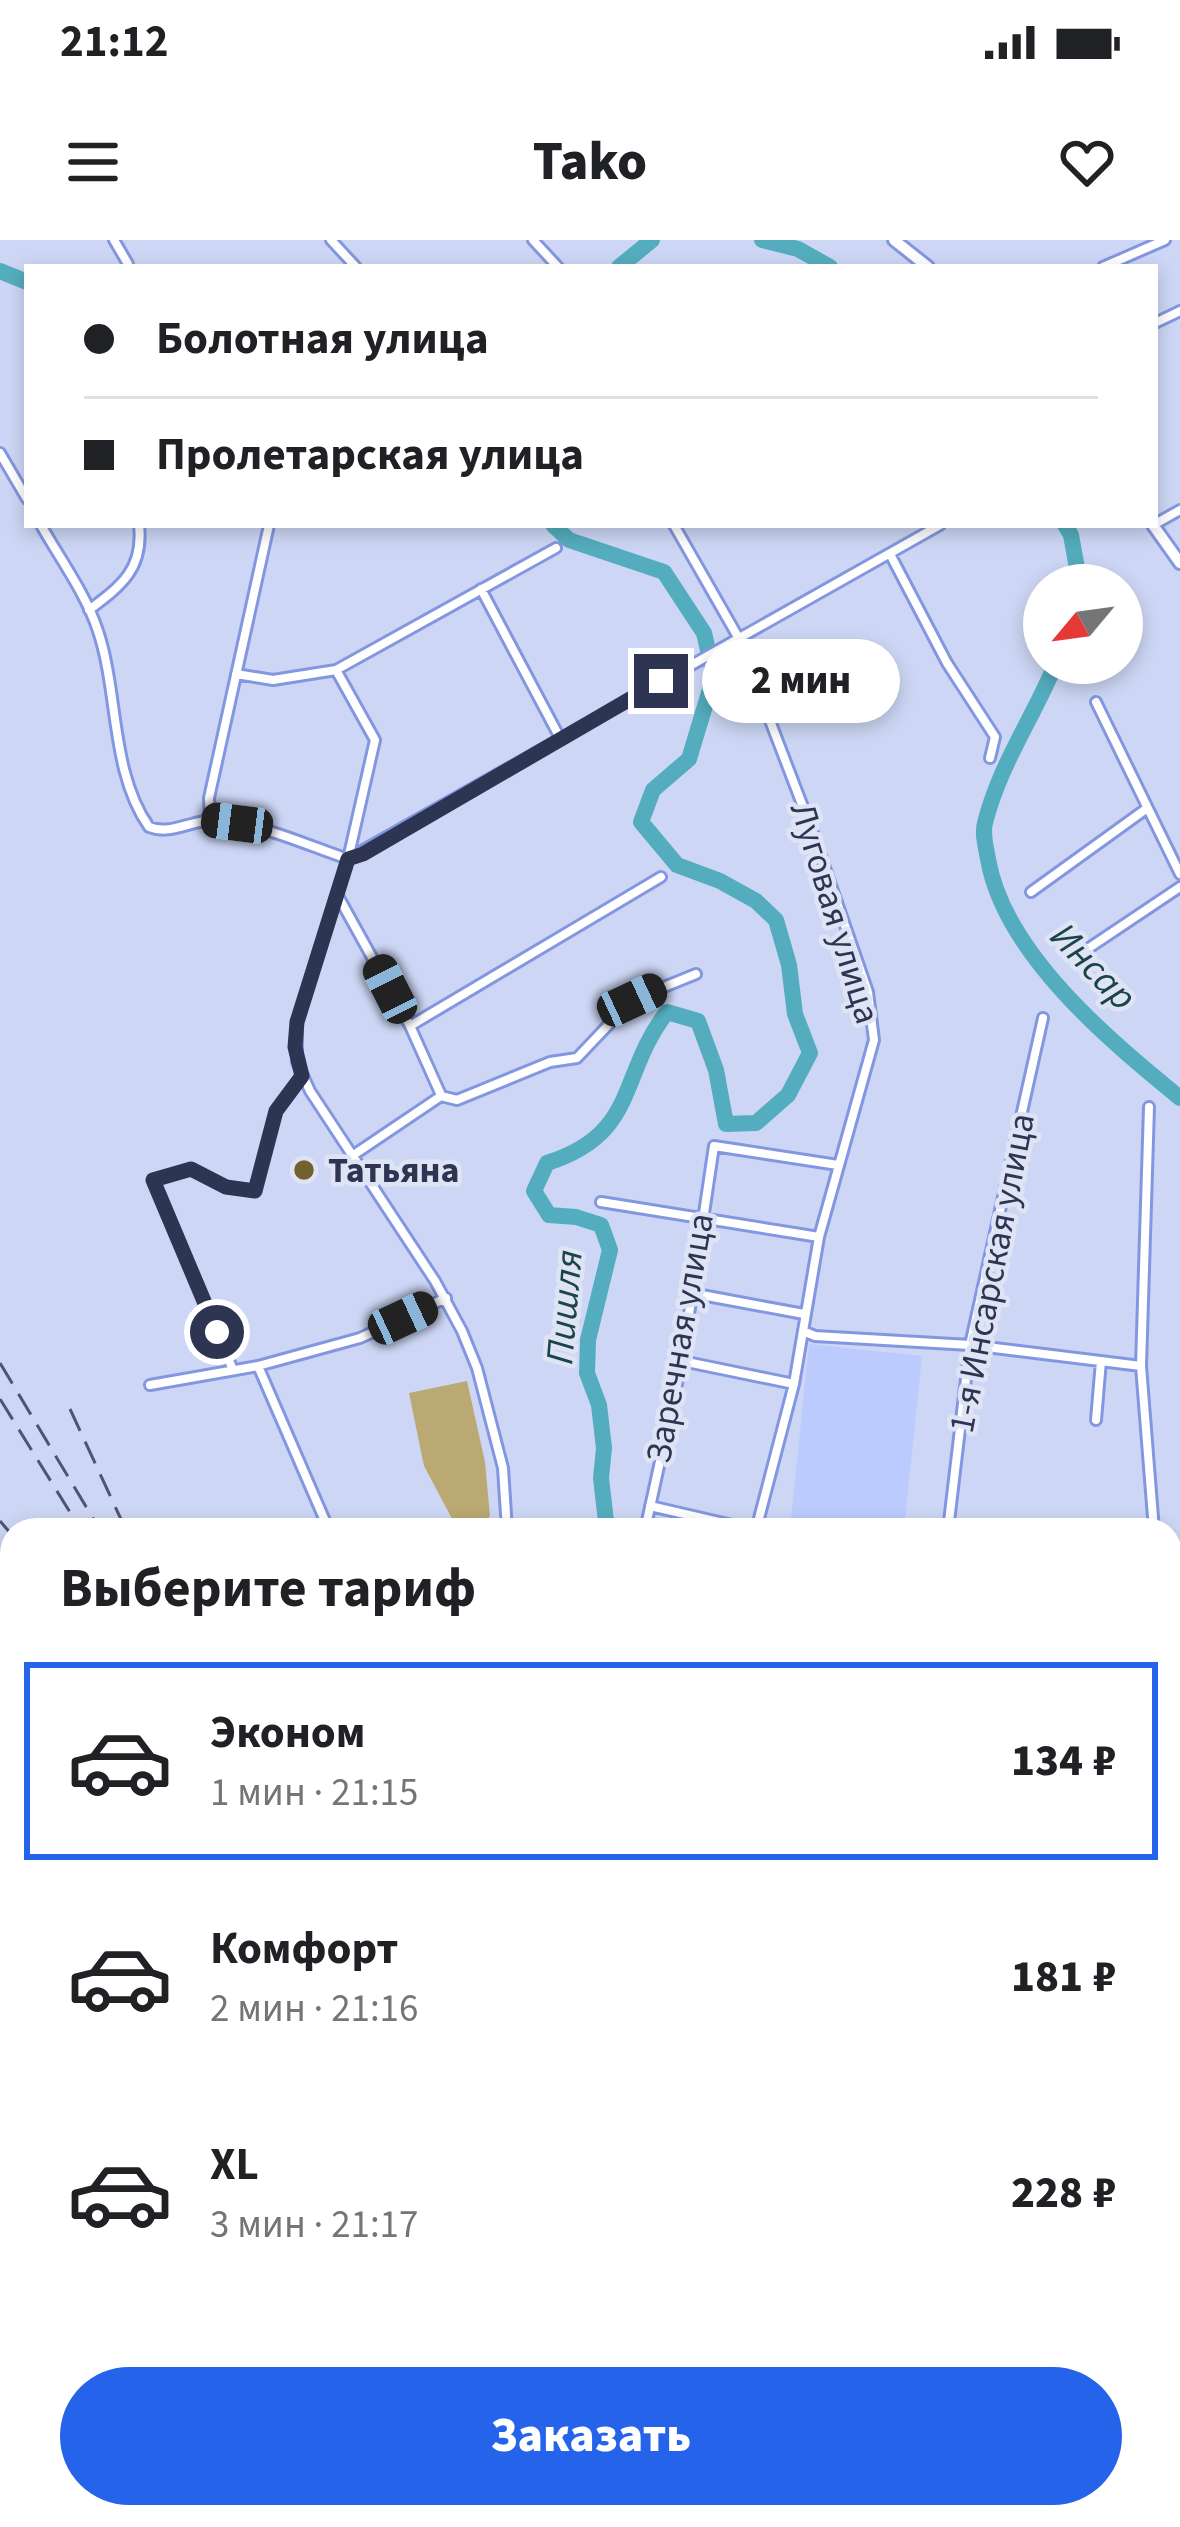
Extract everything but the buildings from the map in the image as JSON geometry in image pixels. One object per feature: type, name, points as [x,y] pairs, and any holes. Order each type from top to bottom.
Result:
[{"type":"street","points":[[115,240],[128,264]]},
{"type":"street","points":[[331,240],[353,264]]},
{"type":"street","points":[[533,240],[555,264]]},
{"type":"street","points":[[894,240],[924,264]]},
{"type":"street","points":[[1110,264],[1165,240]]},
{"type":"street","points":[[0,452],[24,494]]},
{"type":"street","points":[[43,528],[98,631],[126,776],[149,827],[160,831],[210,820],[237,823],[348,859],[935,528]]},
{"type":"street","points":[[89,610],[126,581],[138,563],[139,528]]},
{"type":"street","points":[[210,820],[209,798],[267,528]]},
{"type":"street","name":"Луговая улица","points":[[676,528],[738,638],[868,992],[874,1040],[819,1237],[794,1384],[758,1518]]},
{"type":"street","points":[[1156,528],[1180,563]]},
{"type":"street","points":[[236,674],[273,680],[336,670],[556,548]]},
{"type":"street","points":[[890,554],[947,663],[995,737],[990,758]]},
{"type":"street","points":[[482,589],[560,737]]},
{"type":"street","points":[[336,670],[375,740],[348,859],[297,1022],[295,1047],[302,1076],[446,1298],[477,1368],[488,1408],[503,1468],[506,1518]]},
{"type":"street","points":[[1096,702],[1179,867]]},
{"type":"street","points":[[1031,892],[1147,808]]},
{"type":"street","points":[[410,1026],[661,877]]},
{"type":"street","points":[[1077,956],[1180,887]]},
{"type":"street","points":[[337,895],[410,1026],[441,1096]]},
{"type":"street","points":[[352,1156],[441,1096],[457,1100],[550,1062],[577,1058],[632,1000],[696,974]]},
{"type":"street","name":"1-я Инсарская улица","points":[[949,1518],[970,1345],[1043,1018]]},
{"type":"street","points":[[233,1370],[153,1180],[191,1169],[226,1187],[255,1191],[276,1111],[302,1076]]},
{"type":"street","points":[[1149,1107],[1142,1366],[1153,1518]]},
{"type":"street","name":"Заречная улица","points":[[648,1518],[682,1360],[714,1146],[838,1165]]},
{"type":"street","points":[[601,1202],[819,1237]]},
{"type":"street","points":[[691,1293],[804,1315]]},
{"type":"street","points":[[150,1385],[258,1366],[361,1338],[446,1298]]},
{"type":"street","points":[[803,1331],[814,1336],[970,1345],[1142,1366]]},
{"type":"street","points":[[682,1360],[794,1384]]},
{"type":"street","points":[[1096,1420],[1101,1361]]},
{"type":"street","points":[[258,1366],[324,1518]]},
{"type":"street","points":[[650,1506],[702,1518]]},
{"type":"shaded area","points":[[809,1344],[922,1356],[905,1518],[791,1518]]},
{"type":"shaded area","points":[[467,1381],[485,1462],[488,1518],[452,1518],[424,1466],[409,1393]]},
{"type":"waterway","name":"Инсар","points":[[623,264],[652,240]]},
{"type":"waterway","name":"Инсар","points":[[762,240],[798,249],[825,264]]},
{"type":"waterway","name":"Инсар","points":[[0,271],[24,281]]},
{"type":"waterway","name":"Пишля","points":[[556,528],[569,540],[664,572],[704,633],[714,676],[689,759],[653,790],[641,822],[677,865],[720,881],[756,901],[776,920],[789,965],[795,1014],[810,1053],[788,1095],[756,1123],[726,1124],[716,1070],[698,1021],[667,1012],[612,1119],[577,1151],[547,1163],[534,1191],[549,1215],[601,1225],[610,1250],[588,1340],[587,1373],[599,1405],[606,1518]]},
{"type":"waterway","name":"Инсар","points":[[1067,528],[1076,564]]},
{"type":"waterway","name":"Инсар","points":[[1046,684],[1008,761],[985,823],[985,845],[998,894],[1015,928],[1063,992],[1180,1098]]},
{"type":"railway","points":[[0,1363],[93,1518]]},
{"type":"railway","points":[[0,1399],[74,1518]]},
{"type":"railway","points":[[70,1409],[120,1518]]},
{"type":"place","name":"Татьяна","points":[[304,1170]]},
{"type":"route","points":[[217,1332],[153,1180],[191,1169],[226,1187],[255,1191],[276,1111],[302,1076],[295,1047],[297,1022],[348,859],[661,681]]}]
